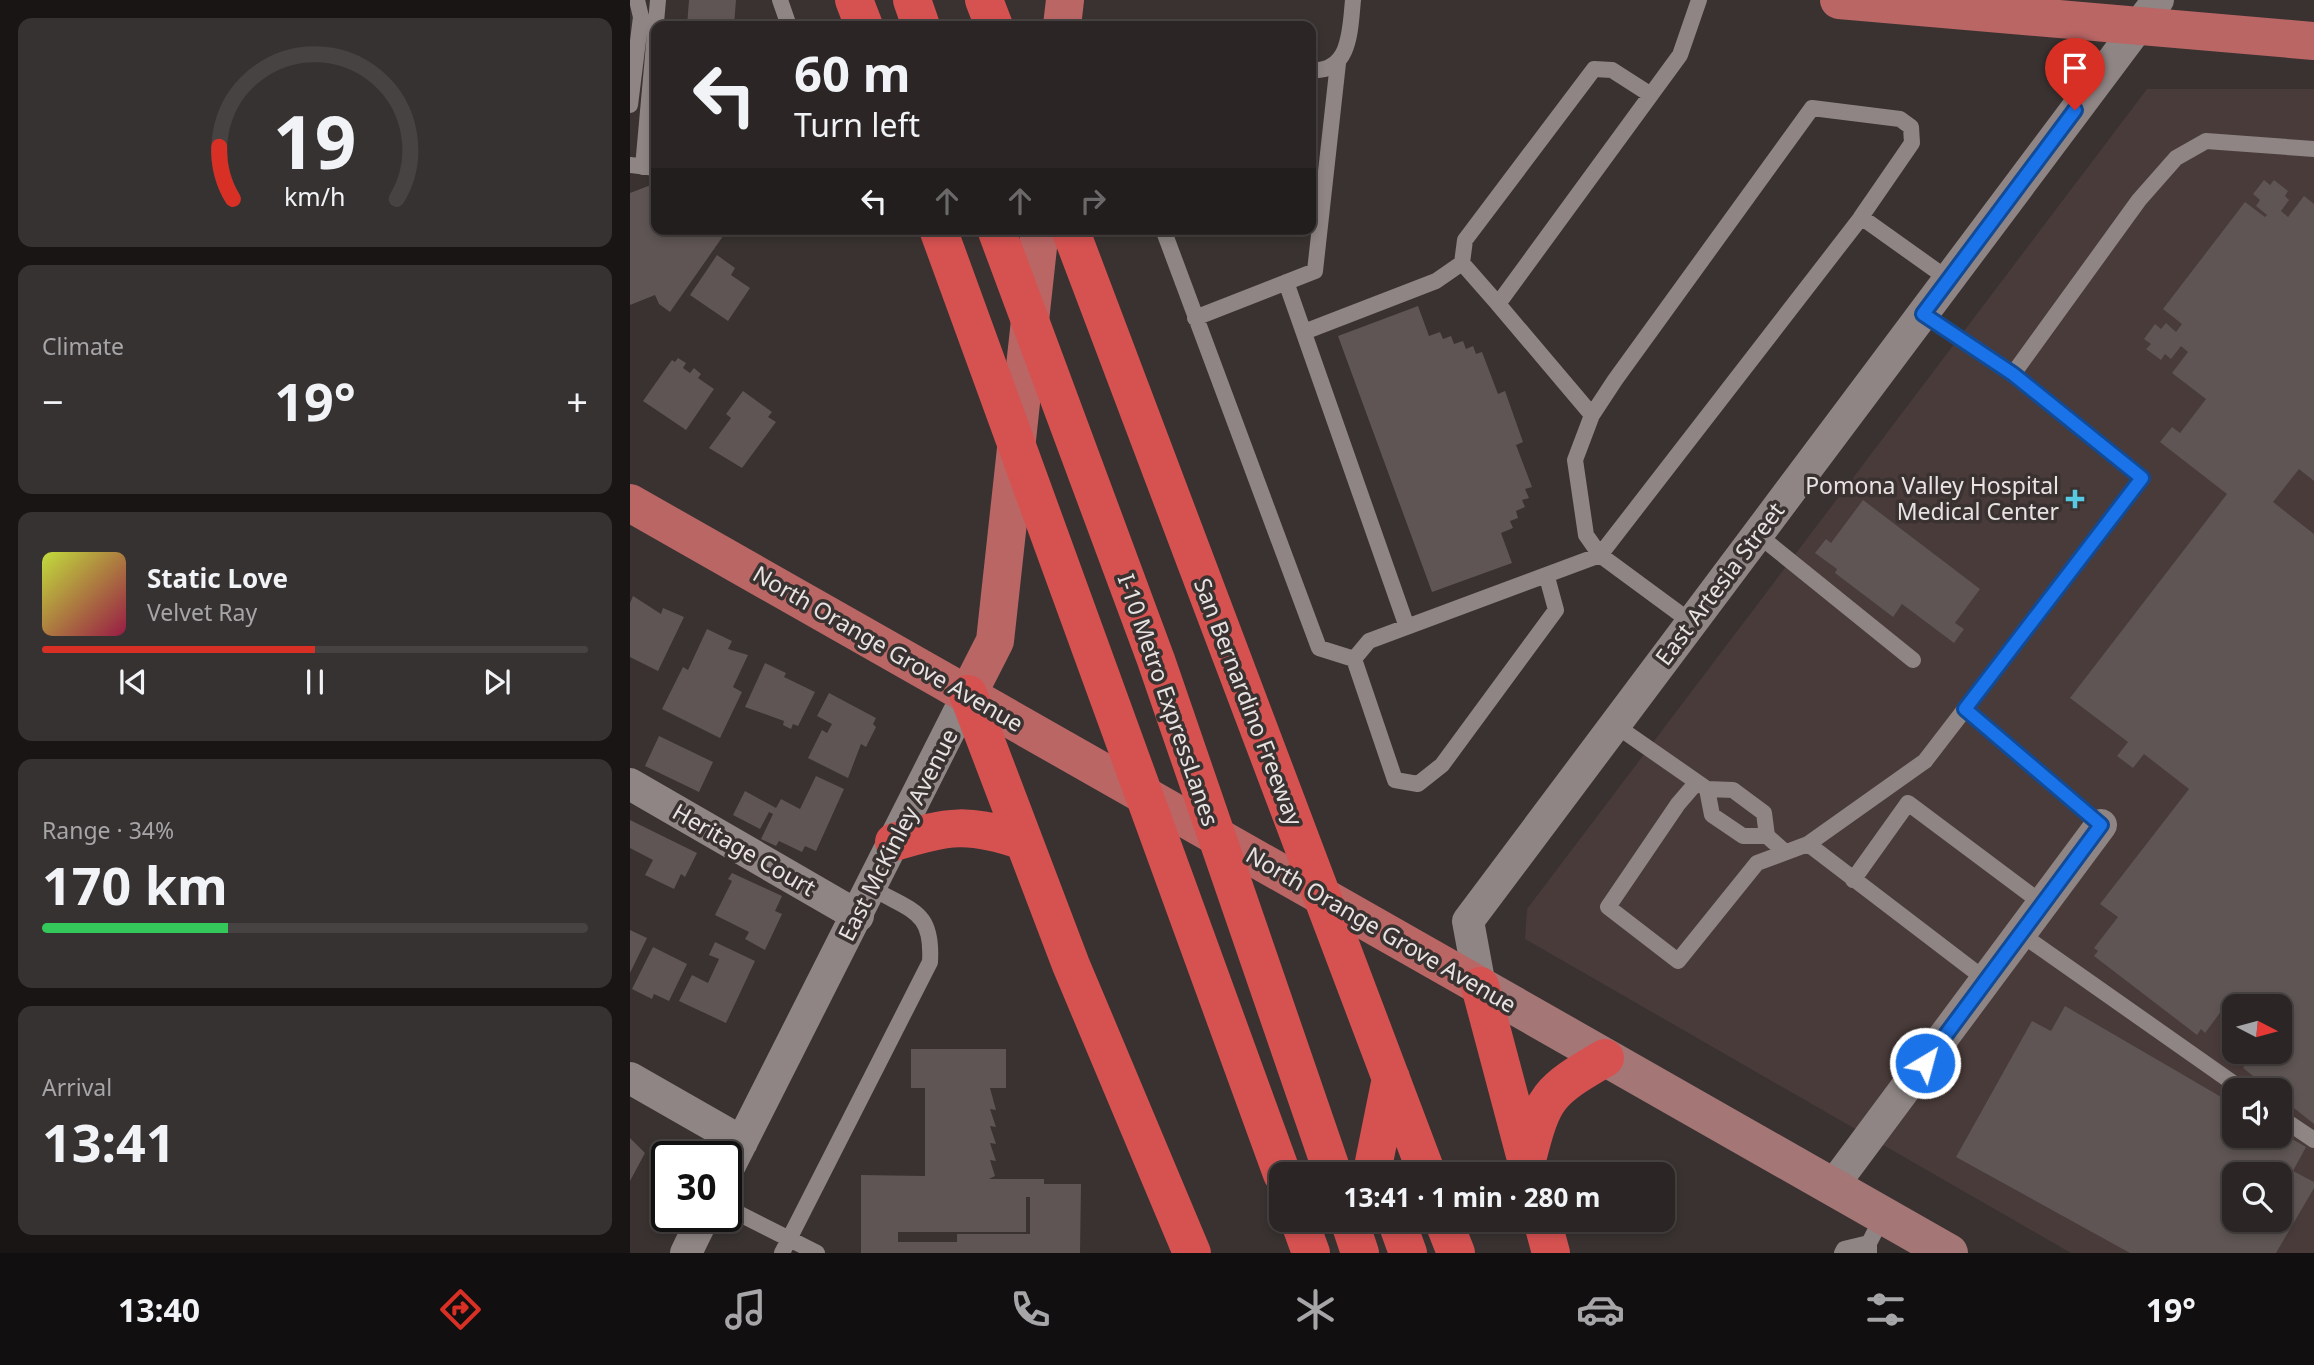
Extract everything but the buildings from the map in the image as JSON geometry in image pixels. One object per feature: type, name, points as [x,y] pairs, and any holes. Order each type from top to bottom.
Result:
[{"type":"highway","points":[[854,0],[862,21]]},
{"type":"highway","points":[[912,0],[919,21]]},
{"type":"highway","points":[[984,0],[992,21]]},
{"type":"highway","points":[[940,235],[1278,1162]]},
{"type":"highway","name":"I-10 Metro ExpressLanes","points":[[998,235],[1156,660],[1329,1162]]},
{"type":"highway","name":"San Bernardino Freeway","points":[[1072,235],[1422,1162]]},
{"type":"highway","points":[[968,694],[1070,965],[1192,1253]]},
{"type":"highway","points":[[894,842],[944,827],[985,828],[1023,841]]},
{"type":"highway","points":[[1480,986],[1526,1162]]},
{"type":"highway","points":[[1529,1162],[1538,1115],[1548,1097],[1561,1083],[1605,1058]]},
{"type":"highway","points":[[1374,1162],[1391,1078]]},
{"type":"highway","points":[[1303,1232],[1311,1253]]},
{"type":"highway","points":[[1353,1232],[1360,1253]]},
{"type":"highway","points":[[1400,1232],[1408,1253]]},
{"type":"highway","points":[[1448,1232],[1456,1253]]},
{"type":"highway","points":[[1545,1232],[1551,1253]]},
{"type":"main road","points":[[1063,21],[1065,0]]},
{"type":"main road","points":[[1839,0],[2148,13],[2314,41]]},
{"type":"main road","name":"East McKinley Avenue","points":[[968,694],[995,641],[1039,235]]},
{"type":"main road","name":"North Orange Grove Avenue","points":[[630,503],[1832,1187],[1874,1237],[1950,1253]]},
{"type":"street","name":"East Artesia Street","points":[[1480,986],[1468,920],[2148,13]]},
{"type":"street","name":"East McKinley Avenue","points":[[742,1142],[968,694]]},
{"type":"street","name":"Heritage Court","points":[[630,784],[865,902]]},
{"type":"street","points":[[1832,1187],[2101,825]]},
{"type":"street","points":[[630,1078],[740,1141]]},
{"type":"street","points":[[686,1253],[697,1232]]},
{"type":"lane","points":[[630,105],[640,17],[636,0]]},
{"type":"lane","points":[[656,21],[658,0]]},
{"type":"lane","points":[[780,0],[787,21]]},
{"type":"lane","points":[[1195,318],[1315,271],[1338,63],[1349,43],[1353,0]]},
{"type":"lane","points":[[1498,304],[1680,55],[1699,0]]},
{"type":"lane","points":[[1316,70],[1338,63]]},
{"type":"lane","points":[[1304,332],[1436,281],[1462,263],[1465,240],[1594,69],[1612,70],[1651,94]]},
{"type":"lane","points":[[643,167],[651,78]]},
{"type":"lane","points":[[1354,659],[1369,641],[1547,578],[1600,555],[1863,215],[1912,143],[1911,127],[1900,119],[1812,108],[1592,415],[1574,460],[1586,535],[1600,555],[1691,622]]},
{"type":"lane","points":[[2013,374],[2139,200],[2176,158],[2206,141],[2314,149]]},
{"type":"lane","points":[[1863,215],[1861,217],[1948,279]]},
{"type":"lane","points":[[1165,235],[1319,648],[1354,659]]},
{"type":"lane","points":[[1462,263],[1592,415]]},
{"type":"lane","points":[[1286,282],[1407,627]]},
{"type":"lane","points":[[1702,786],[1678,804],[1608,907],[1678,961],[1757,863],[1808,844],[1925,761],[2142,478],[2013,374],[1923,314]]},
{"type":"lane","points":[[1757,534],[1913,660]]},
{"type":"lane","points":[[1354,659],[1395,780],[1418,784],[1442,765],[1556,610],[1547,578]]},
{"type":"lane","points":[[1965,709],[2101,825]]},
{"type":"lane","points":[[1615,725],[1702,786],[1733,790],[1764,813],[1767,836],[1785,852]]},
{"type":"lane","points":[[1702,786],[1712,815],[1742,836],[1767,836]]},
{"type":"lane","points":[[1853,880],[1908,803],[2043,904]]},
{"type":"lane","points":[[1808,844],[1986,980]]},
{"type":"lane","points":[[786,1246],[930,962],[932,936],[925,920],[865,902]]},
{"type":"lane","points":[[2021,934],[2226,1078]]},
{"type":"lane","points":[[2292,1124],[2314,1140]]},
{"type":"lane","points":[[742,1218],[786,1246],[817,1253]]},
{"type":"lane","points":[[1842,1253],[1844,1249],[1874,1237]]},
{"type":"shaded area","name":"Pomona Valley Hospital Medical Center","points":[[2147,89],[2314,89],[2314,1253],[2071,1253],[1525,939],[1527,909]]},
{"type":"place","name":"Pomona Valley Hospital Medical Center","points":[[2075,499]]},
{"type":"route","points":[[1925,1063],[2101,825],[1965,709],[2142,478],[2013,374],[1923,314],[2075,110]]}]
